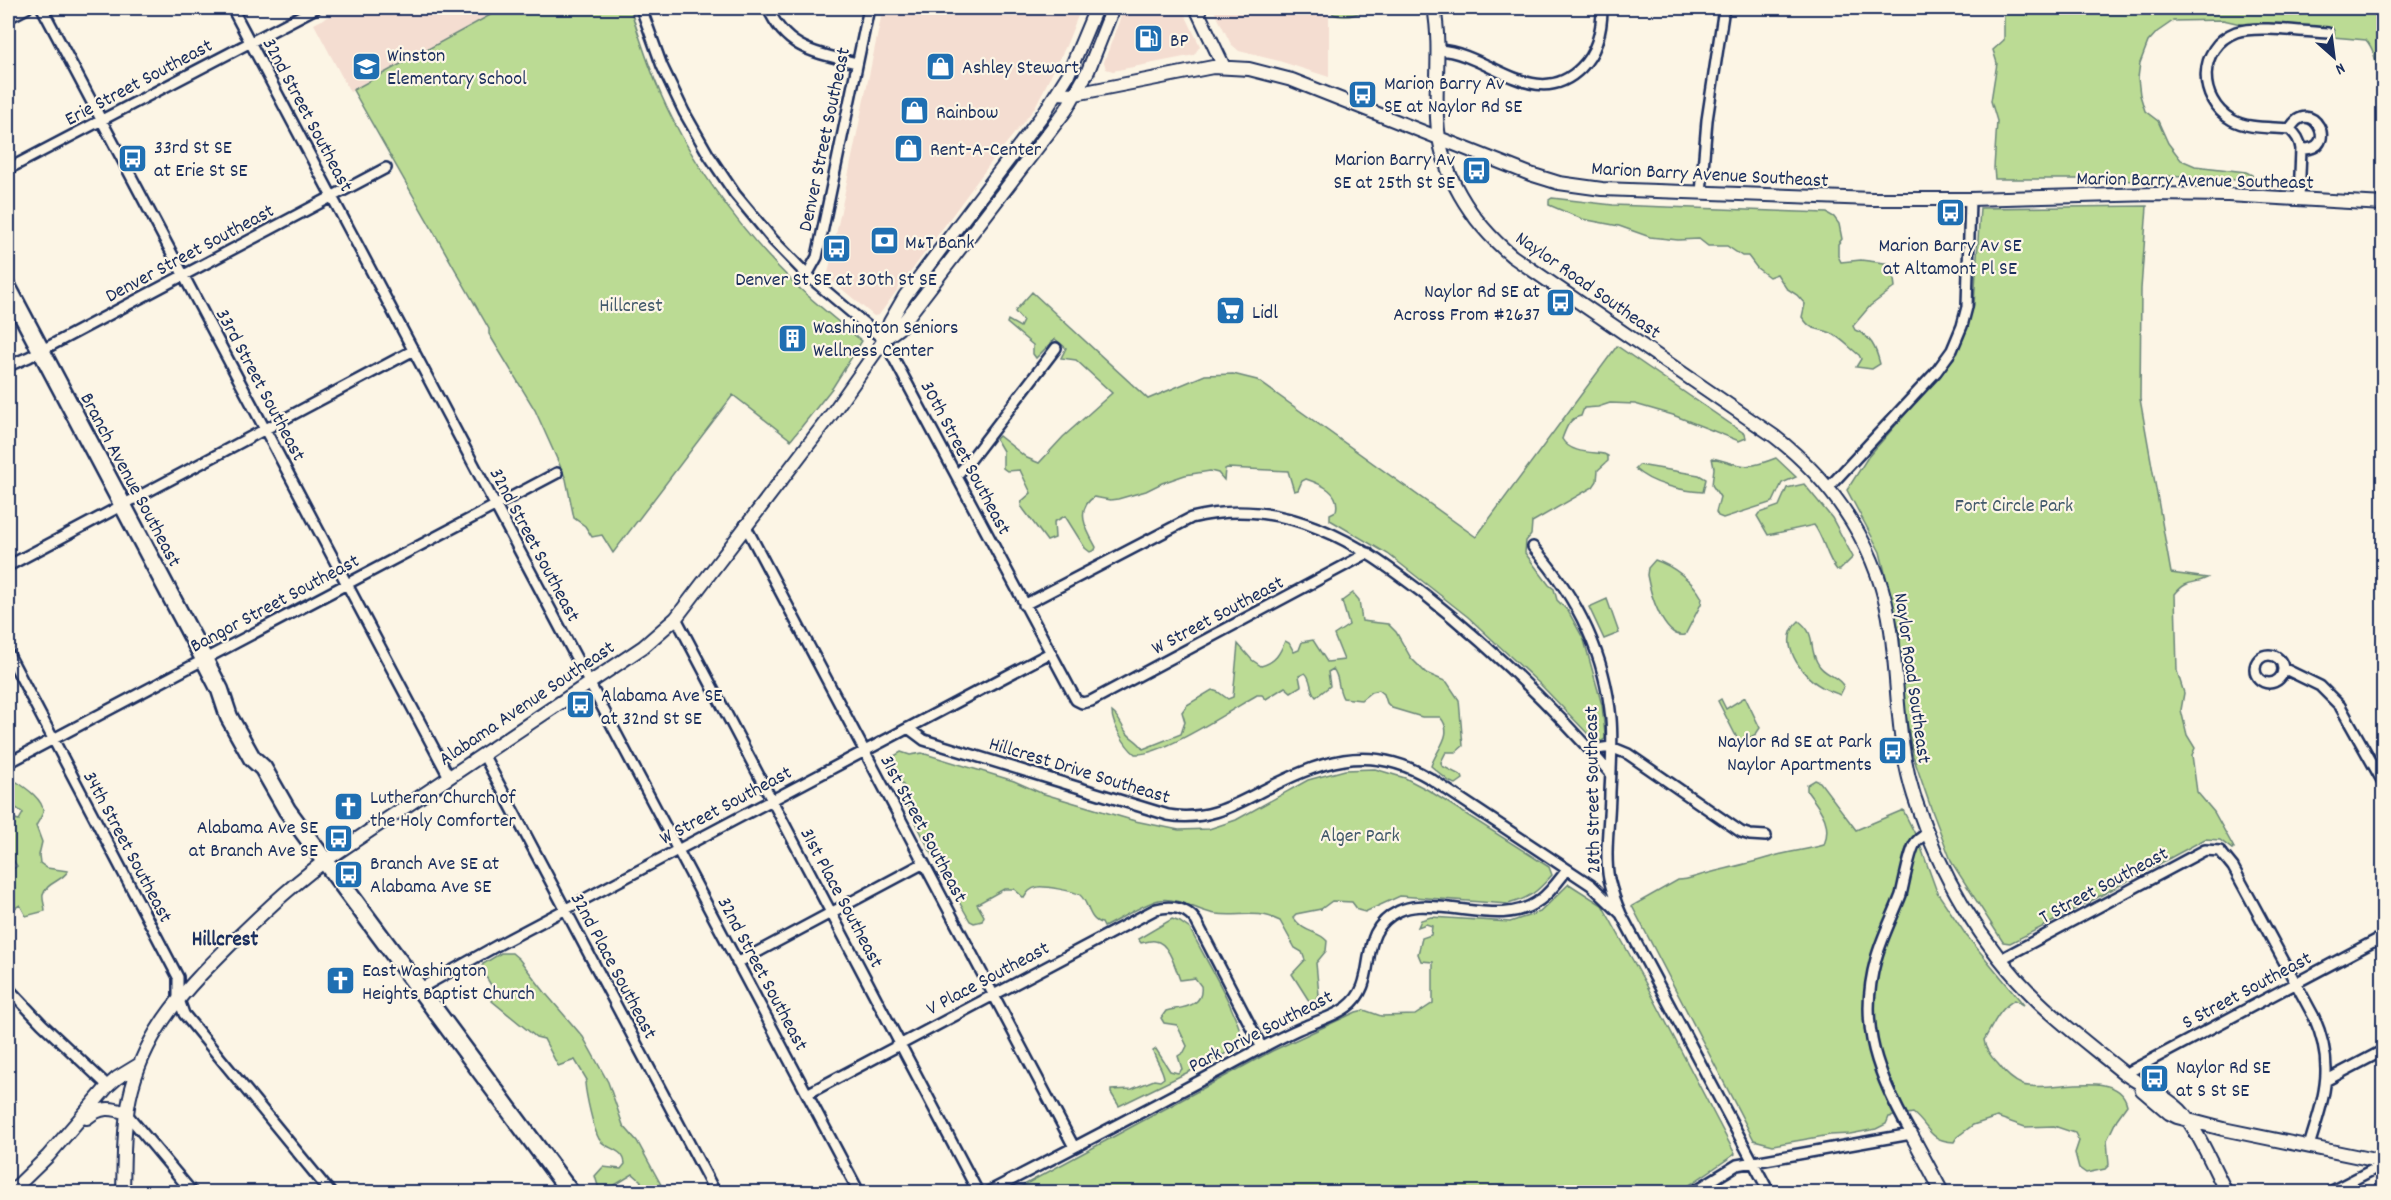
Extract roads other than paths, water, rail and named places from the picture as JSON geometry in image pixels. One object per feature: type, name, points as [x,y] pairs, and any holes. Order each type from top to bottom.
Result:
[{"type":"highway","name":"Branch Avenue Southeast","points":[[8,288],[220,690],[236,707],[263,759],[263,768],[287,810],[570,1192]]},
{"type":"main road","name":"Alabama Avenue Southeast","points":[[884,340],[890,322],[905,296],[1058,93],[1096,8]]},
{"type":"main road","name":"Alabama Avenue Southeast","points":[[123,1192],[126,1113],[149,1042],[178,997],[278,898],[325,861],[643,647],[676,618],[834,411],[884,340],[899,328],[1061,116],[1075,94],[1103,38],[1113,8]]},
{"type":"main road","points":[[1196,8],[1224,67]]},
{"type":"main road","name":"Naylor Road Southeast","points":[[1434,8],[1439,50],[1437,118],[1439,138],[1450,174],[1463,200],[1480,224],[1499,245],[1535,272],[1767,431],[1794,452],[1828,487],[1858,532],[1882,588],[1891,631],[1902,745],[1914,794],[1927,833],[1959,899],[2001,959],[2039,1002],[2126,1074],[2141,1083],[2142,1090],[2169,1113],[2223,1129],[2384,1163]]},
{"type":"main road","name":"Marion Barry Avenue Southeast","points":[[1058,93],[1075,94],[1200,68],[1224,67],[1256,71],[1292,80],[1515,169],[1559,183],[1602,189],[1850,198],[1970,199],[2154,194],[2384,204]]},
{"type":"main road","points":[[11,1192],[67,1134],[108,1086],[140,1064]]},
{"type":"main road","points":[[67,1134],[94,1112],[115,1108],[126,1113]]},
{"type":"main road","points":[[2187,1119],[2226,1192]]},
{"type":"main road","points":[[1911,1134],[1942,1192]]},
{"type":"street","points":[[8,18],[27,8]]},
{"type":"street","name":"33rd Street Southeast","points":[[42,8],[449,777]]},
{"type":"street","name":"32nd Street Southeast","points":[[232,8],[859,1192]]},
{"type":"street","name":"Erie Street Southeast","points":[[8,169],[316,8]]},
{"type":"street","name":"30th Street Southeast","points":[[641,8],[669,82],[708,154],[754,218],[807,275],[884,340],[1073,697],[1082,703]]},
{"type":"street","points":[[768,8],[778,27],[797,45],[813,52],[857,63]]},
{"type":"street","name":"Denver Street Southeast","points":[[807,275],[817,256],[869,8]]},
{"type":"street","points":[[1439,50],[1471,56],[1526,83],[1540,85],[1556,83],[1578,70],[1590,56],[1599,32],[1602,8]]},
{"type":"street","points":[[1701,193],[1707,120],[1724,8]]},
{"type":"street","points":[[2299,199],[2300,141],[2290,129],[2246,125],[2223,114],[2213,103],[2208,90],[2205,69],[2210,56],[2223,41],[2236,32],[2251,30],[2328,33]]},
{"type":"street","points":[[2290,129],[2294,122],[2307,117],[2320,126],[2322,133],[2320,140],[2308,150],[2301,149]]},
{"type":"street","name":"Denver Street Southeast","points":[[8,366],[386,168]]},
{"type":"street","points":[[1828,487],[1936,372],[1952,350],[1967,307],[1970,199]]},
{"type":"street","points":[[957,475],[968,464],[1056,348]]},
{"type":"street","points":[[8,566],[414,350]]},
{"type":"street","name":"Bangor Street Southeast","points":[[8,763],[557,473]]},
{"type":"street","points":[[1024,604],[1191,518],[1212,514],[1250,512],[1293,520],[1338,536],[1368,553],[1417,589],[1489,649],[1538,695],[1611,774]]},
{"type":"street","name":"31st Street Southeast","points":[[745,525],[1074,1148]]},
{"type":"street","name":"28th Street Southeast","points":[[1533,548],[1567,590],[1590,634],[1609,700],[1611,774],[1608,866],[1609,878],[1621,914],[1769,1192]]},
{"type":"street","name":"W Street Southeast","points":[[1082,703],[1091,701],[1368,553]]},
{"type":"street","name":"31st Place Southeast","points":[[676,618],[978,1192]]},
{"type":"street","name":"34th Street Southeast","points":[[8,653],[178,977],[178,997],[184,1014],[330,1192]]},
{"type":"street","name":"W Street Southeast","points":[[419,989],[565,909],[1050,653]]},
{"type":"street","points":[[2283,668],[2311,680],[2334,698],[2351,722],[2384,784]]},
{"type":"street","name":"Hillcrest Drive Southeast","points":[[908,728],[924,740],[1168,815],[1181,817],[1208,815],[1227,809],[1320,764],[1349,759],[1385,761],[1425,776],[1592,885],[1621,914]]},
{"type":"street","points":[[1590,750],[1611,747],[1628,754],[1741,832],[1766,836]]},
{"type":"street","name":"32nd Place Southeast","points":[[483,754],[715,1192]]},
{"type":"street","points":[[1692,1192],[1737,1164],[1911,1134],[1890,1097],[1879,1070],[1870,1032],[1869,998],[1876,960],[1900,895],[1916,842],[1927,833]]},
{"type":"street","name":"T Street Southeast","points":[[2001,959],[2205,850],[2214,849],[2224,855],[2233,867],[2295,983]]},
{"type":"street","points":[[737,963],[924,864]]},
{"type":"street","points":[[1592,885],[1604,879],[1608,866]]},
{"type":"street","name":"Park Drive Southeast","points":[[988,1192],[1299,1029],[1335,1014],[1352,1002],[1365,980],[1369,950],[1375,933],[1382,923],[1396,913],[1423,906],[1502,913],[1516,911],[1542,899],[1567,870]]},
{"type":"street","name":"V Place Southeast","points":[[807,1094],[1156,909],[1173,907],[1187,911],[1194,917],[1262,1048]]},
{"type":"street","name":"S Street Southeast","points":[[2126,1074],[2384,936]]},
{"type":"street","points":[[2295,983],[2320,1032],[2325,1053],[2327,1080],[2309,1146]]},
{"type":"street","points":[[8,988],[42,1024],[108,1086]]},
{"type":"street","points":[[2327,1080],[2384,1050]]},
{"type":"street","points":[[126,1113],[192,1192]]},
{"type":"street","points":[[2330,1192],[2384,1163]]},
{"type":"place","name":"BP","points":[[1149,39]]},
{"type":"place","name":"Winston Elementary School","points":[[366,66]]},
{"type":"place","name":"Ashley Stewart","points":[[941,66]]},
{"type":"place","name":"Marion Barry Av SE at Naylor Rd SE","points":[[1363,94]]},
{"type":"place","name":"Rainbow","points":[[915,111]]},
{"type":"place","name":"Rent-A-Center","points":[[909,148]]},
{"type":"place","name":"33rd St SE at Erie St SE","points":[[133,158]]},
{"type":"place","name":"Marion Barry Av SE at 25th St SE","points":[[1476,170]]},
{"type":"place","name":"Marion Barry Av SE at Altamont Pl SE","points":[[1950,213]]},
{"type":"place","name":"M&T Bank","points":[[884,241]]},
{"type":"place","name":"Denver St SE at 30th St SE","points":[[836,248]]},
{"type":"place","name":"Naylor Rd SE at Across From #2637","points":[[1561,302]]},
{"type":"place","name":"Lidl","points":[[1231,311]]},
{"type":"place","name":"Washington Seniors Wellness Center","points":[[792,338]]},
{"type":"place","name":"Alabama Ave SE at 32nd St SE","points":[[580,705]]},
{"type":"place","name":"Naylor Rd SE at Park Naylor Apartments","points":[[1893,751]]},
{"type":"place","name":"Lutheran Church of the Holy Comforter","points":[[349,807]]},
{"type":"place","name":"Alabama Ave SE at Branch Ave SE","points":[[339,838]]},
{"type":"place","name":"Branch Ave SE at Alabama Ave SE","points":[[349,874]]},
{"type":"place","name":"East Washington Heights Baptist Church","points":[[341,980]]},
{"type":"place","name":"Naylor Rd SE at S St SE","points":[[2155,1078]]},
{"type":"district","name":"Hillcrest","points":[[225,938]]},
{"type":"park label","name":"Fort Circle Park","points":[[2014,504]]},
{"type":"park label","name":"Alger Park","points":[[1360,834]]}]
